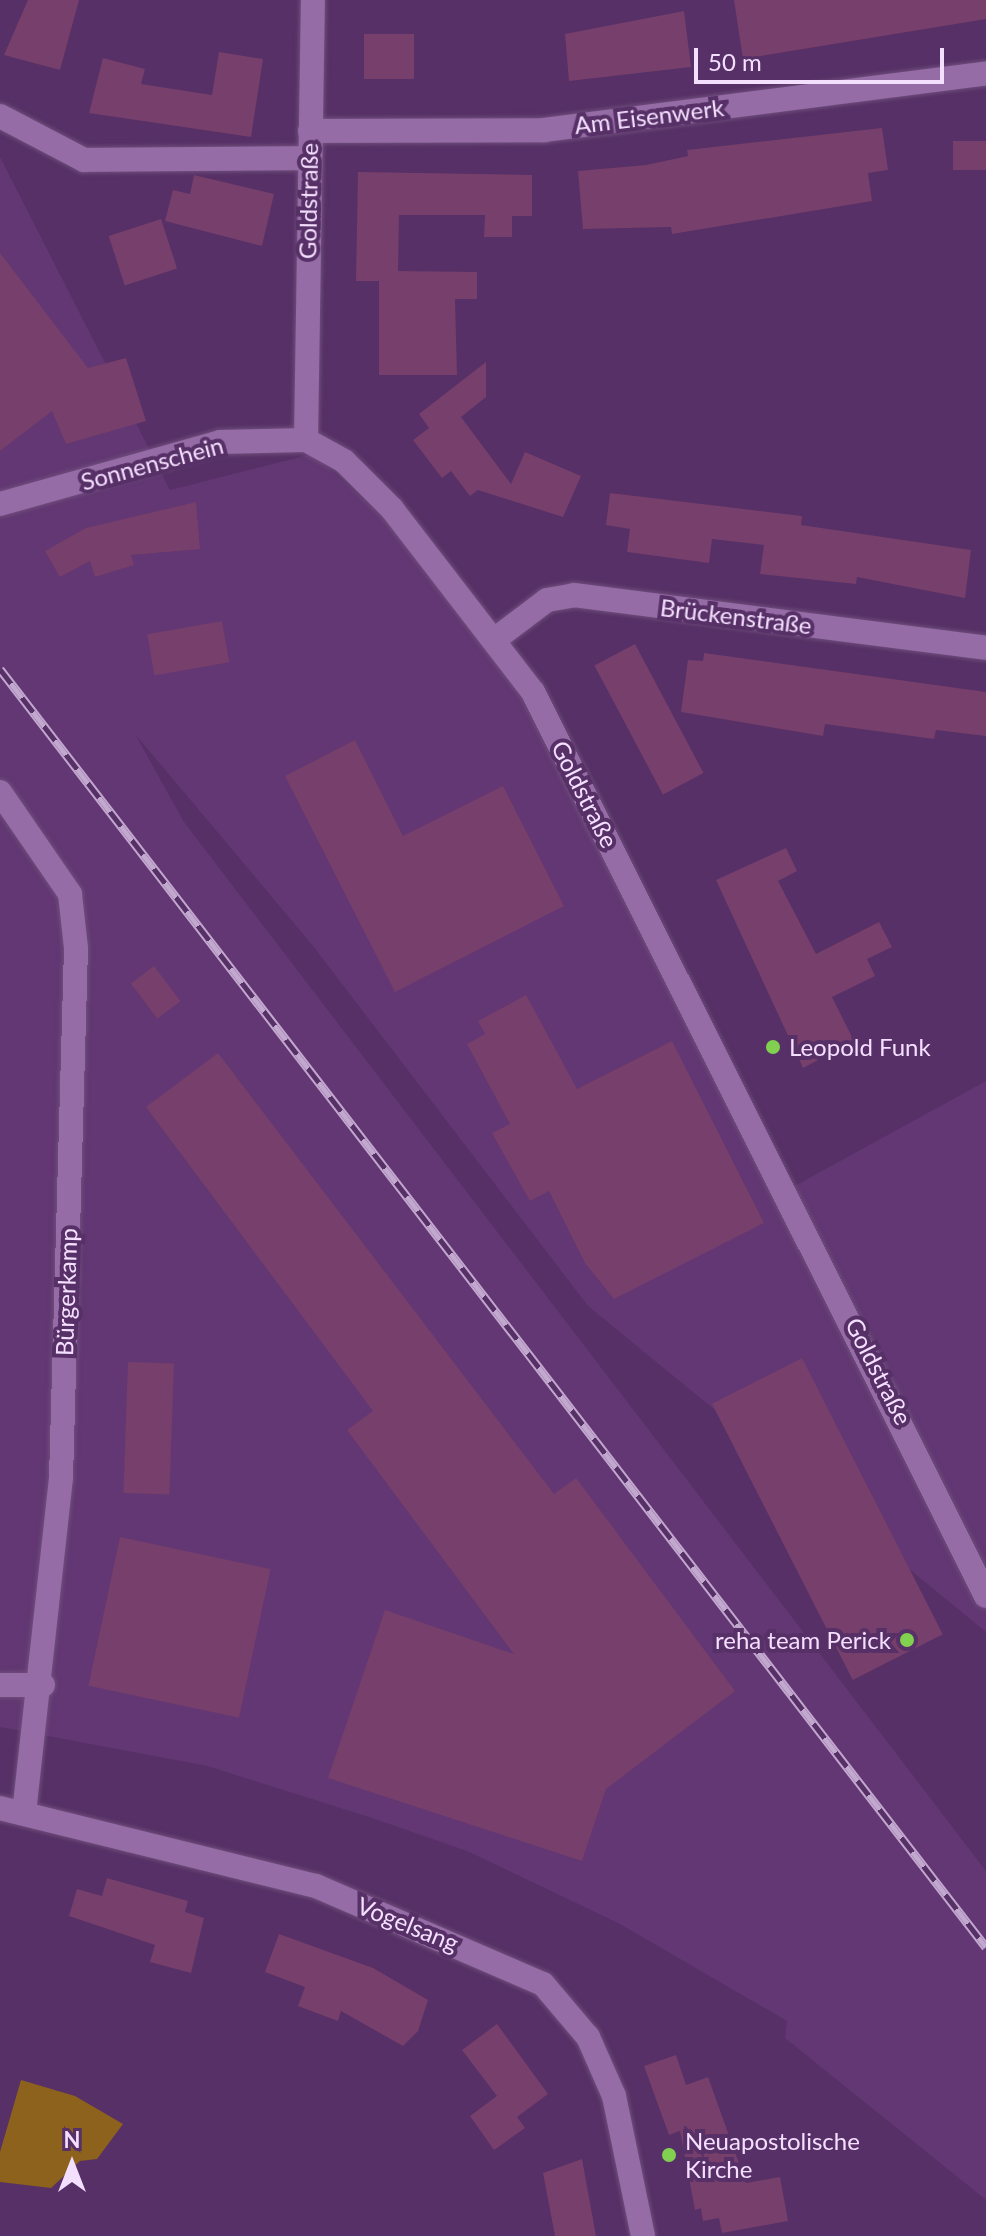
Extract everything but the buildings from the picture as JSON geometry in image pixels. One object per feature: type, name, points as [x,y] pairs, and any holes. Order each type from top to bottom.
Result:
[{"type":"street","name":"Goldstraße","points":[[313,0],[306,440],[344,461],[392,509],[498,637],[533,692],[986,1596]]},
{"type":"street","name":"Am Eisenwerk","points":[[310,131],[544,130],[986,73]]},
{"type":"street","points":[[0,116],[84,160],[310,158]]},
{"type":"street","name":"Sonnenschein","points":[[0,504],[220,442],[306,440]]},
{"type":"street","name":"Brückenstraße","points":[[498,637],[547,600],[574,595],[986,648]]},
{"type":"street","name":"Bürgerkamp","points":[[0,792],[57,869],[75,917],[61,1478],[43,1685],[12,1810]]},
{"type":"street","points":[[0,1685],[43,1685]]},
{"type":"street","name":"Vogelsang","points":[[12,1810],[316,1886],[543,1984],[588,2037],[614,2096],[643,2236]]},
{"type":"shaded area","points":[[0,157],[170,490],[312,454],[484,606],[780,1194],[986,1081],[986,1632],[588,1306],[313,946],[135,734],[184,822],[986,1871],[986,2200],[785,2038],[787,2021],[620,1924],[467,1851],[369,1817],[207,1766],[0,1727]]},
{"type":"shaded area","points":[[21,2080],[75,2096],[123,2124],[97,2159],[80,2161],[51,2188],[0,2182],[0,2152]]},
{"type":"railway","points":[[0,669],[986,1947]]},
{"type":"place","name":"Leopold Funk","points":[[773,1047]]},
{"type":"place","name":"reha team Perick","points":[[907,1640]]},
{"type":"place","name":"Neuapostolische Kirche","points":[[669,2155]]}]
